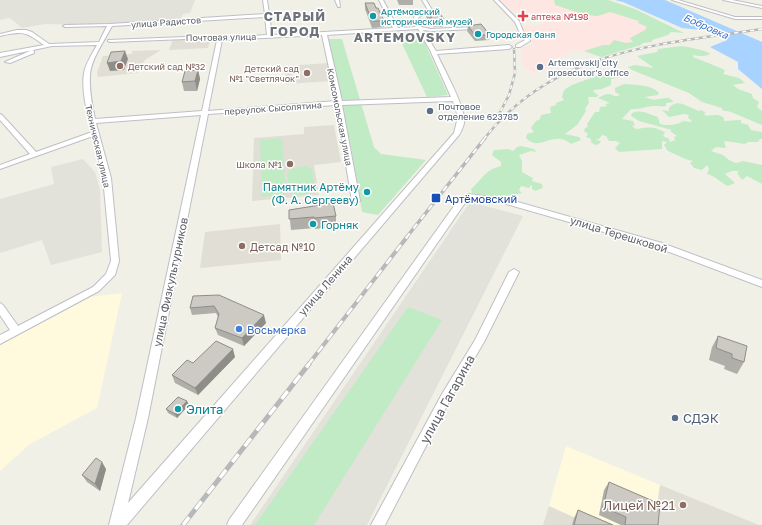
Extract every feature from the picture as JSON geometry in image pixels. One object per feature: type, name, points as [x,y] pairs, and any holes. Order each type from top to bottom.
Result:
[{"type":"street","points":[[266,0],[270,36]]},
{"type":"street","points":[[337,0],[339,6]]},
{"type":"street","points":[[381,0],[396,29]]},
{"type":"street","points":[[418,28],[415,21],[417,16],[430,10],[424,0]]},
{"type":"street","points":[[496,0],[517,22],[521,31],[528,40],[518,46]]},
{"type":"street","points":[[674,0],[735,18],[762,18]]},
{"type":"street","points":[[725,0],[762,7]]},
{"type":"street","name":"улица Радистов","points":[[65,26],[110,26],[268,16]]},
{"type":"street","name":"Техническая улица","points":[[0,340],[96,289],[110,275],[115,261],[107,178],[88,102],[87,74],[92,59],[110,26]]},
{"type":"street","name":"Почтовая улица","points":[[110,41],[211,36],[220,39],[418,28],[431,30],[475,28]]},
{"type":"street","name":"улица Ленина","points":[[117,525],[457,134],[461,117],[455,99],[434,53],[423,32],[418,28]]},
{"type":"street","points":[[0,35],[27,30],[49,46]]},
{"type":"street","name":"Комсомольская улица","points":[[324,33],[339,104],[356,201]]},
{"type":"street","name":"улица Физкультурников","points":[[117,525],[144,410],[220,39]]},
{"type":"street","points":[[8,62],[49,46],[101,42]]},
{"type":"street","points":[[434,53],[509,47]]},
{"type":"street","points":[[0,55],[42,48]]},
{"type":"street","name":"переулок Сысолятина","points":[[92,121],[339,104],[455,99]]},
{"type":"street","points":[[0,116],[34,154]]},
{"type":"street","points":[[0,167],[95,133]]},
{"type":"street","name":"улица Терешковой","points":[[234,525],[462,201],[472,196],[504,201],[659,245],[762,284]]},
{"type":"street","name":"улица Гагарина","points":[[378,525],[446,397],[479,342],[514,272]]},
{"type":"street","points":[[0,307],[16,331]]},
{"type":"shaded area","points":[[0,0],[195,0],[190,13],[183,14],[180,20],[90,25],[45,24],[22,28],[10,18],[0,20]]},
{"type":"shaded area","points":[[500,0],[591,0],[642,20],[664,32],[591,54],[576,50],[555,59],[562,62],[533,74],[523,66],[521,48],[534,43],[520,25],[537,26],[547,19],[511,10]]},
{"type":"shaded area","points":[[211,37],[208,48],[169,50],[173,39]]},
{"type":"shaded area","name":"Детский сад №32","points":[[161,50],[145,60],[137,73],[98,77],[97,72],[103,56],[132,54],[132,51]]},
{"type":"shaded area","name":"Детский сад №1 \"Светлячок\"","points":[[328,63],[331,81],[286,84],[285,66]]},
{"type":"shaded area","name":"Школа №1","points":[[334,125],[341,162],[314,165],[319,195],[252,201],[254,138],[304,134],[304,127]]},
{"type":"shaded area","points":[[83,159],[95,172],[100,190],[102,252],[51,265],[42,240],[0,253],[0,199],[54,184],[51,167]]},
{"type":"shaded area","points":[[470,202],[523,216],[367,525],[250,525]]},
{"type":"shaded area","name":"Детсад №10","points":[[280,224],[281,260],[200,268],[205,232]]},
{"type":"shaded area","points":[[122,293],[97,408],[30,444],[0,471],[0,345],[91,297]]},
{"type":"shaded area","points":[[566,446],[660,485],[654,525],[591,525],[549,506]]},
{"type":"shaded area","name":"Лицей №21","points":[[660,485],[759,525],[654,525]]},
{"type":"shaded area","name":"Лицей №21","points":[[549,506],[591,525],[543,525]]},
{"type":"green space","points":[[554,0],[608,0],[635,9],[684,33],[671,32],[668,35],[652,40],[652,42],[643,43],[641,45],[601,57],[584,51],[603,45],[609,45],[614,40],[626,43],[633,42],[630,38],[645,30],[647,27],[638,23],[639,21],[610,12],[598,16],[586,15],[555,5]]},
{"type":"green space","points":[[420,32],[448,95],[427,97],[397,33]]},
{"type":"green space","points":[[328,39],[342,39],[374,147],[381,154],[426,160],[378,215],[362,212],[351,147]]},
{"type":"green space","points":[[682,46],[705,51],[710,54],[704,56],[693,55],[693,57],[723,69],[725,71],[723,74],[739,78],[745,83],[733,85],[738,89],[752,94],[753,98],[759,102],[757,107],[762,111],[762,125],[731,112],[722,110],[722,108],[702,102],[689,93],[628,67],[635,65],[654,68],[637,56],[657,52],[658,49]]},
{"type":"green space","points":[[616,70],[624,72],[627,76],[611,79],[611,85],[602,89],[594,90],[593,91],[598,95],[597,97],[588,97],[589,103],[585,109],[586,111],[577,125],[565,134],[579,137],[581,140],[571,144],[564,140],[558,139],[536,143],[531,142],[526,138],[527,134],[534,132],[531,128],[536,121],[540,119],[541,115],[551,113],[550,107],[564,100],[562,97],[564,90],[572,85]]},
{"type":"green space","points":[[624,84],[652,88],[659,93],[658,95],[645,97],[655,100],[669,98],[674,102],[666,103],[666,106],[631,109],[622,119],[633,121],[635,125],[632,126],[636,129],[650,128],[665,132],[663,136],[669,139],[670,142],[675,140],[674,137],[677,136],[670,131],[672,130],[639,121],[631,116],[632,113],[648,113],[658,117],[660,124],[663,125],[675,124],[683,121],[692,122],[688,118],[689,115],[684,114],[669,117],[662,110],[669,111],[669,108],[672,105],[680,103],[699,111],[701,110],[706,113],[703,114],[707,116],[720,115],[724,118],[724,121],[741,120],[741,123],[748,125],[751,130],[762,132],[762,139],[758,142],[748,142],[745,144],[724,141],[726,148],[716,147],[711,151],[723,155],[736,163],[743,161],[762,165],[762,184],[747,176],[742,180],[737,173],[739,171],[732,171],[725,174],[735,183],[728,186],[713,176],[707,174],[709,169],[707,165],[702,170],[694,168],[690,163],[693,161],[668,151],[664,145],[667,142],[662,141],[662,149],[619,152],[615,148],[620,143],[616,141],[609,141],[606,136],[602,135],[596,140],[601,141],[599,144],[595,145],[591,142],[591,139],[586,137],[588,134],[584,131],[585,128],[588,127],[587,124],[595,112],[599,112],[600,107],[607,106],[605,104],[610,103],[598,98],[607,94],[615,96],[620,95],[615,92],[615,88]]},
{"type":"green space","points":[[282,138],[286,194],[262,197],[260,140]]},
{"type":"green space","points":[[521,146],[534,149],[537,152],[531,151],[519,155],[522,161],[522,172],[533,178],[532,181],[542,184],[543,188],[535,191],[532,189],[531,185],[529,188],[521,186],[519,190],[522,193],[503,198],[472,193],[471,189],[487,172],[501,166],[501,162],[492,155],[494,150],[508,149],[513,151],[517,147]]},
{"type":"green space","points":[[307,166],[312,169],[315,189],[310,194],[296,195],[290,191],[287,172],[294,168]]},
{"type":"green space","points":[[408,307],[442,320],[314,525],[255,525]]},
{"type":"water","name":"Бобровка","points":[[615,0],[665,0],[762,42],[762,89],[738,69],[738,62],[710,47],[727,40],[711,31],[682,28],[623,2]]},
{"type":"building","points":[[365,3],[374,3],[384,21],[372,21]]},
{"type":"building","points":[[436,9],[444,19],[433,20],[426,10]]},
{"type":"building","points":[[481,24],[490,35],[475,35],[468,26]]},
{"type":"building","points":[[125,51],[121,61],[107,63],[111,52]]},
{"type":"building","points":[[198,70],[195,81],[182,82],[185,71]]},
{"type":"building","points":[[333,203],[336,216],[289,219],[289,210]]},
{"type":"building","name":"Восьмерка","points":[[219,295],[264,315],[242,338],[215,328],[219,314],[214,306],[190,308],[193,296]]},
{"type":"building","points":[[718,336],[747,346],[744,362],[732,358],[732,354],[716,348]]},
{"type":"building","points":[[216,341],[233,349],[195,388],[172,375],[187,360],[193,363]]},
{"type":"building","points":[[178,397],[187,401],[175,414],[166,409]]},
{"type":"building","points":[[96,458],[102,462],[95,484],[82,475]]},
{"type":"building","points":[[609,482],[660,504],[658,525],[625,525],[626,517],[603,507]]},
{"type":"building","points":[[578,510],[613,525],[574,525]]},
{"type":"railway","points":[[484,139],[512,109],[542,86],[575,69],[610,56],[647,47],[762,29]]},
{"type":"railway","points":[[497,118],[509,95],[515,73],[514,49]]},
{"type":"railway","points":[[406,238],[485,138]]},
{"type":"railway","points":[[308,365],[407,237]]},
{"type":"railway","points":[[183,525],[309,364]]},
{"type":"place","name":"Артёмовский исторический музей","points":[[373,16]]},
{"type":"place","name":"аптека №198","points":[[523,16]]},
{"type":"place","name":"Городская баня","points":[[478,34]]},
{"type":"place","name":"Детский сад №32","points":[[120,66]]},
{"type":"place","name":"Artemovskij city prosecutor's office","points":[[540,67]]},
{"type":"place","name":"Детский сад №1 \"Светлячок\"","points":[[307,73]]},
{"type":"place","name":"Почтовое отделение 623785","points":[[430,111]]},
{"type":"place","name":"Школа №1","points":[[290,164]]},
{"type":"place","name":"Памятник Артёму (Ф. А. Сергееву)","points":[[367,192]]},
{"type":"place","name":"Артёмовский","points":[[436,198]]},
{"type":"place","name":"Горняк","points":[[313,224]]},
{"type":"place","name":"Детсад №10","points":[[242,246]]},
{"type":"place","name":"Восьмерка","points":[[239,329]]},
{"type":"place","name":"Элита","points":[[178,409]]},
{"type":"place","name":"СДЭК","points":[[675,418]]},
{"type":"place","name":"Лицей №21","points":[[683,505]]},
{"type":"district","name":"СТАРЫЙ ГОРОД","points":[[295,24]]},
{"type":"district","name":"ARTEMOVSKY","points":[[405,37]]}]
